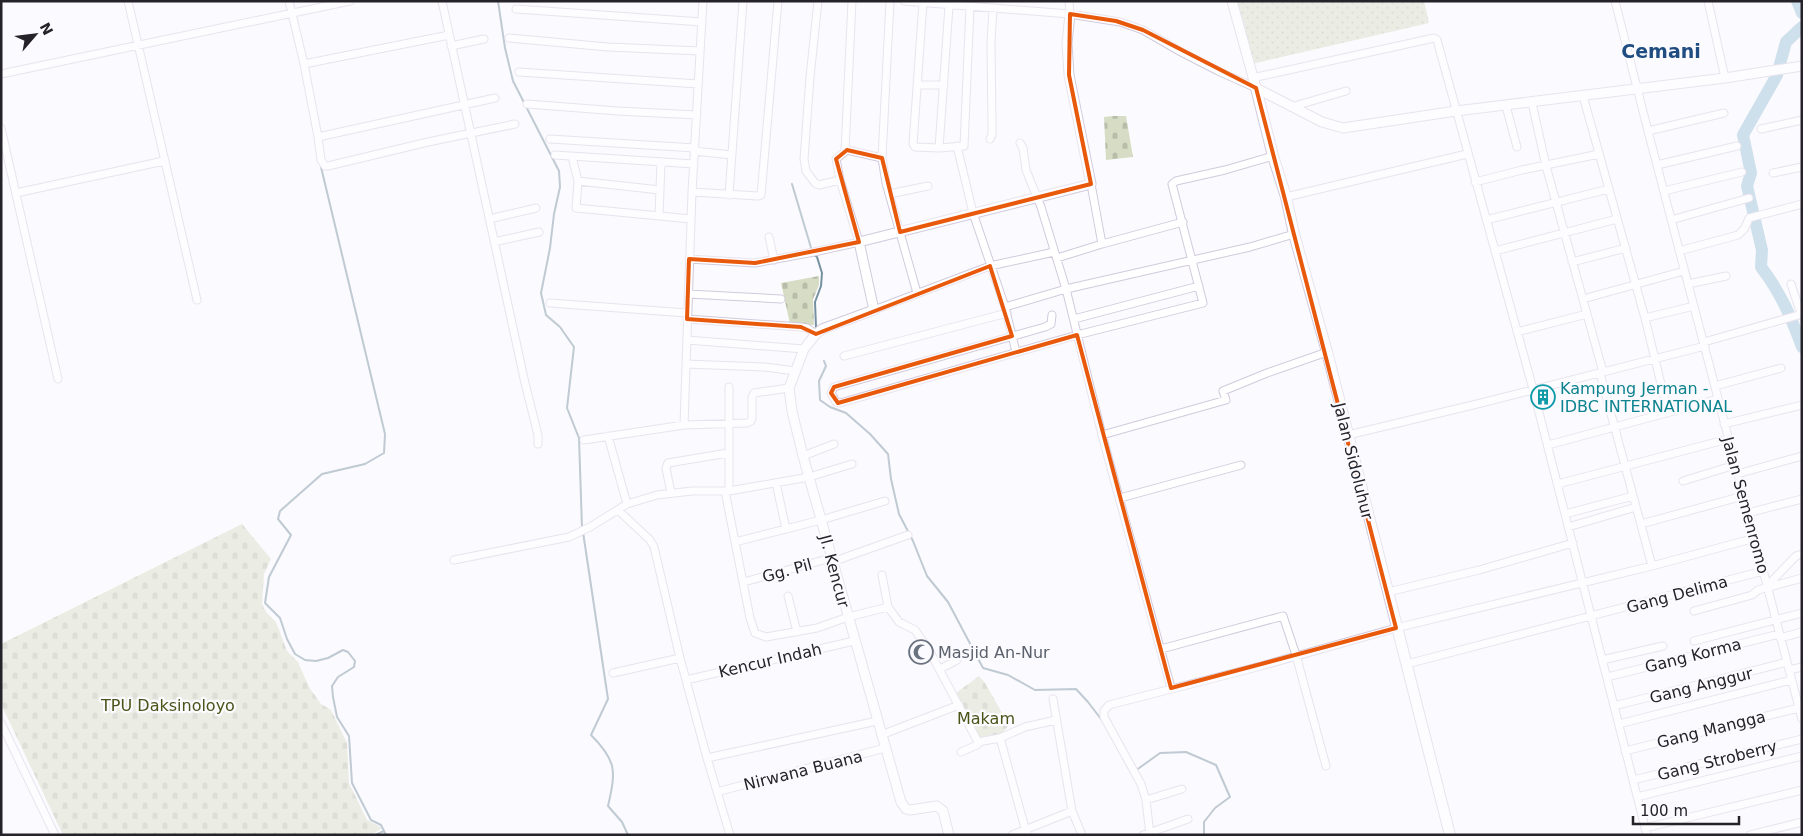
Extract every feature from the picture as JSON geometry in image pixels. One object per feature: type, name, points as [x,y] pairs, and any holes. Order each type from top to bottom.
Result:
[{"type":"main road","name":"Jalan Sidoluhur","points":[[1254,83],[1272,156],[1286,197],[1294,234],[1327,352],[1450,835]]},
{"type":"street","points":[[128,1],[197,300]]},
{"type":"street","points":[[288,1],[304,64],[321,160],[325,166],[515,124]]},
{"type":"street","points":[[1,74],[350,1]]},
{"type":"street","points":[[442,1],[463,106],[524,383],[538,435],[538,444]]},
{"type":"street","points":[[684,425],[692,192],[703,1]]},
{"type":"street","points":[[729,195],[743,1]]},
{"type":"street","points":[[692,192],[758,196],[761,194],[778,1]]},
{"type":"street","points":[[818,1],[804,159],[806,171],[815,184],[819,185],[840,180]]},
{"type":"street","points":[[845,151],[852,1]]},
{"type":"street","points":[[890,1],[882,158],[889,194],[917,293]]},
{"type":"street","points":[[904,1],[1070,14],[1116,21],[1143,30],[1218,71],[1254,83],[1291,106],[1322,122],[1343,128],[1725,78],[1802,66]]},
{"type":"street","points":[[1069,1],[1070,14],[1067,51],[1069,75],[1102,244]]},
{"type":"street","points":[[1232,1],[1254,83]]},
{"type":"street","name":"Jalan Semenromo","points":[[1615,1],[1802,718]]},
{"type":"street","points":[[1708,1],[1725,78]]},
{"type":"street","points":[[925,3],[912,144],[917,147],[939,148],[964,146],[973,5]]},
{"type":"street","points":[[939,148],[949,6]]},
{"type":"street","points":[[516,9],[702,22]]},
{"type":"street","points":[[990,139],[992,135],[991,42],[993,9]]},
{"type":"street","points":[[304,64],[449,35]]},
{"type":"street","points":[[508,38],[608,47],[700,51]]},
{"type":"street","points":[[451,46],[484,39]]},
{"type":"street","points":[[1254,83],[1436,39],[1533,389],[1618,724],[1628,750],[1633,780],[1646,831],[1802,790]]},
{"type":"street","points":[[519,72],[698,84]]},
{"type":"street","points":[[917,85],[944,85]]},
{"type":"street","points":[[1291,106],[1346,91]]},
{"type":"street","points":[[1583,96],[1645,318],[1668,413]]},
{"type":"street","points":[[318,137],[495,98]]},
{"type":"street","points":[[1532,103],[1546,166],[1587,314],[1614,427],[1652,566]]},
{"type":"street","points":[[527,104],[697,115]]},
{"type":"street","points":[[1506,106],[1517,147]]},
{"type":"street","points":[[1648,132],[1724,113]]},
{"type":"street","points":[[1761,129],[1802,120]]},
{"type":"street","points":[[1,128],[58,379]]},
{"type":"street","points":[[550,139],[694,149],[732,155]]},
{"type":"street","points":[[1020,143],[1023,148],[1026,170],[1037,197],[1066,290],[1102,435],[1171,688]]},
{"type":"street","points":[[957,146],[973,213],[1006,310],[1016,352]]},
{"type":"street","points":[[1657,165],[1737,146]]},
{"type":"street","points":[[874,310],[859,242],[840,180],[836,159],[845,151],[850,150],[882,158]]},
{"type":"street","points":[[1286,197],[1468,154]]},
{"type":"street","points":[[1475,182],[1599,154]]},
{"type":"street","points":[[555,155],[694,164]]},
{"type":"street","points":[[1052,315],[1052,324],[834,387],[832,393],[836,402],[840,403],[1076,335],[1203,303],[1172,185],[1173,182],[1272,156]]},
{"type":"street","points":[[572,157],[578,182],[576,208],[691,219]]},
{"type":"street","points":[[16,193],[164,161]]},
{"type":"street","points":[[659,215],[661,162]]},
{"type":"street","points":[[1773,174],[1802,168]]},
{"type":"street","points":[[1664,191],[1742,172]]},
{"type":"street","points":[[578,182],[660,190]]},
{"type":"street","points":[[689,259],[748,263],[812,253],[1091,184]]},
{"type":"street","points":[[889,194],[928,186]]},
{"type":"street","points":[[1486,220],[1609,188]]},
{"type":"street","points":[[1671,220],[1749,198]]},
{"type":"street","points":[[1679,251],[1738,235],[1745,228],[1748,218],[1802,204]]},
{"type":"street","points":[[489,219],[536,208]]},
{"type":"street","points":[[1495,251],[1617,219]]},
{"type":"street","points":[[584,440],[684,425],[728,422],[747,423],[751,421],[752,397],[754,393],[789,388],[804,349],[816,334],[827,327],[990,266],[1055,255],[1183,222]]},
{"type":"street","points":[[494,242],[539,232]]},
{"type":"street","points":[[844,356],[1006,310],[1066,290],[1250,247],[1294,234]]},
{"type":"street","points":[[769,236],[774,260]]},
{"type":"street","points":[[1572,262],[1626,248]]},
{"type":"street","points":[[1583,299],[1684,271]]},
{"type":"street","points":[[1688,284],[1726,276]]},
{"type":"street","points":[[1348,435],[1655,360],[1799,315],[1791,284]]},
{"type":"street","points":[[1074,319],[1199,286]]},
{"type":"street","points":[[688,294],[781,299]]},
{"type":"street","points":[[550,303],[801,327],[807,328],[816,334]]},
{"type":"street","points":[[1645,318],[1694,306]]},
{"type":"street","points":[[1517,332],[1587,314]]},
{"type":"street","points":[[687,340],[804,349]]},
{"type":"street","points":[[1102,435],[1226,400],[1223,391],[1327,352]]},
{"type":"street","points":[[686,364],[796,371]]},
{"type":"street","points":[[1714,386],[1781,368]]},
{"type":"street","points":[[729,387],[727,491],[735,542],[750,618],[755,633],[766,637],[797,632],[888,607]]},
{"type":"street","name":"Jl. Kencur","points":[[789,388],[803,456],[881,735],[904,807],[912,810],[939,807],[943,811],[949,835]]},
{"type":"street","points":[[1548,446],[1718,400]]},
{"type":"street","points":[[1724,424],[1802,405]]},
{"type":"street","points":[[608,436],[627,504]]},
{"type":"street","points":[[1558,484],[1728,440]]},
{"type":"street","points":[[803,456],[834,444]]},
{"type":"street","points":[[670,493],[666,468],[668,463],[728,453]]},
{"type":"street","points":[[1738,474],[1802,456]]},
{"type":"street","points":[[454,560],[561,539],[590,527],[627,504],[670,493],[692,490],[727,491],[809,477],[852,464]]},
{"type":"street","points":[[1120,498],[1241,465]]},
{"type":"street","points":[[1683,480],[1735,465]]},
{"type":"street","points":[[776,483],[786,529]]},
{"type":"street","points":[[1565,514],[1633,496]]},
{"type":"street","points":[[1641,524],[1743,496]]},
{"type":"street","points":[[1748,513],[1802,499]]},
{"type":"street","points":[[735,542],[885,501]]},
{"type":"street","points":[[1568,527],[1636,507]]},
{"type":"street","points":[[618,510],[650,540],[654,547],[680,658],[730,835]]},
{"type":"street","name":"Gg. Pil","points":[[744,582],[832,560],[908,535]]},
{"type":"street","points":[[1188,819],[1148,834],[1146,800],[1136,772],[1104,717],[1104,711],[1109,705],[1396,628],[1652,566],[1755,538]]},
{"type":"street","points":[[1388,592],[1479,570],[1573,543]]},
{"type":"street","points":[[1767,587],[1796,556],[1802,554]]},
{"type":"street","name":"Gang Delima","points":[[1407,664],[1763,571]]},
{"type":"street","points":[[882,575],[888,607],[899,622],[915,630],[940,669],[979,743]]},
{"type":"street","points":[[1694,611],[1752,595],[1758,590],[1802,578]]},
{"type":"street","points":[[788,596],[797,632]]},
{"type":"street","points":[[1694,641],[1802,613]]},
{"type":"street","points":[[1161,649],[1283,616],[1326,766]]},
{"type":"street","name":"Gang Korma","points":[[1607,677],[1802,632]]},
{"type":"street","name":"Kencur Indah","points":[[686,680],[854,641]]},
{"type":"street","points":[[1602,660],[1663,646]]},
{"type":"street","points":[[613,673],[680,658]]},
{"type":"street","points":[[940,669],[957,660]]},
{"type":"street","name":"Gang Anggur","points":[[1614,706],[1787,662]]},
{"type":"street","points":[[1789,670],[1802,667]]},
{"type":"street","points":[[1618,724],[1791,680]]},
{"type":"street","points":[[1052,699],[1072,811],[1082,835]]},
{"type":"street","points":[[881,735],[959,705]]},
{"type":"street","name":"Gang Mangga","points":[[1628,750],[1799,708]]},
{"type":"street","points":[[961,752],[979,743],[1000,738],[1025,727],[1056,720]]},
{"type":"street","points":[[707,758],[877,721]]},
{"type":"street","points":[[1,723],[54,835]]},
{"type":"street","points":[[1000,738],[1026,832]]},
{"type":"street","name":"Gang Stroberry","points":[[1633,780],[1802,739]]},
{"type":"street","name":"Nirwana Buana","points":[[720,791],[885,748]]},
{"type":"street","points":[[1637,797],[1802,756]]},
{"type":"street","points":[[1146,800],[1182,789]]},
{"type":"street","points":[[1012,835],[1026,832],[1072,811]]},
{"type":"street","points":[[1750,835],[1802,822]]},
{"type":"highlighted area","points":[[1070,14],[1116,21],[1143,30],[1256,88],[1396,628],[1171,688],[1077,335],[838,403],[831,393],[834,387],[1012,336],[990,266],[816,334],[801,327],[687,319],[689,259],[755,263],[859,242],[836,159],[847,150],[882,158],[900,232],[1091,184],[1069,75]]},
{"type":"green space","points":[[1237,1],[1424,1],[1429,23],[1252,64]]},
{"type":"green space","points":[[1126,116],[1133,157],[1106,160],[1104,117]]},
{"type":"green space","points":[[819,276],[819,285],[813,299],[814,325],[790,324],[781,283]]},
{"type":"green space","name":"TPU Daksinoloyo","points":[[242,524],[271,559],[264,574],[262,604],[266,612],[276,622],[287,651],[298,662],[309,687],[321,704],[331,710],[347,743],[349,783],[367,820],[382,828],[371,835],[63,835],[1,704],[1,644]]},
{"type":"green space","name":"Makam","points":[[979,676],[1009,725],[1001,735],[979,740],[956,693]]},
{"type":"waterway","points":[[498,1],[505,48],[513,81],[559,171],[560,187],[541,293],[546,315],[560,327],[574,347],[567,408],[579,438],[582,528]]},
{"type":"waterway","points":[[1797,1],[1802,13]]},
{"type":"waterway","points":[[1802,27],[1786,42],[1777,75],[1743,135],[1751,173],[1747,186],[1762,250],[1761,267],[1785,306],[1802,347]]},
{"type":"waterway","points":[[321,167],[385,434],[384,453],[365,464],[322,474],[280,511],[278,519],[291,535],[269,577],[265,603],[280,618],[287,639],[295,654],[305,660],[316,661],[328,658],[343,650],[348,652],[355,661],[354,667],[338,677],[332,686],[333,697],[337,717],[349,736],[352,783],[371,820],[381,825],[386,835]]},
{"type":"waterway","points":[[792,184],[812,251]]},
{"type":"waterway","points":[[814,255],[817,257],[822,273],[821,286],[815,302],[816,327]]},
{"type":"waterway","points":[[824,361],[826,366],[819,381],[820,400],[830,407],[846,413],[870,434],[888,454],[891,479],[899,514],[913,541],[927,576],[948,602],[983,668],[1008,675],[1035,690],[1076,689],[1104,723]]},
{"type":"waterway","points":[[583,532],[608,699],[591,735],[600,744],[610,760],[613,775],[608,806],[622,822],[628,835]]},
{"type":"waterway","points":[[1135,771],[1160,753],[1186,752],[1216,765],[1230,797],[1215,808],[1204,822],[1204,835]]},
{"type":"waterway","points":[[1123,758],[1129,769]]},
{"type":"waterway","points":[[375,835],[384,831]]},
{"type":"place","name":"Kampung Jerman - IDBC INTERNATIONAL","points":[[1543,397]]},
{"type":"place","name":"Masjid An-Nur","points":[[921,652]]},
{"type":"district","name":"Cemani","points":[[1661,51]]}]
